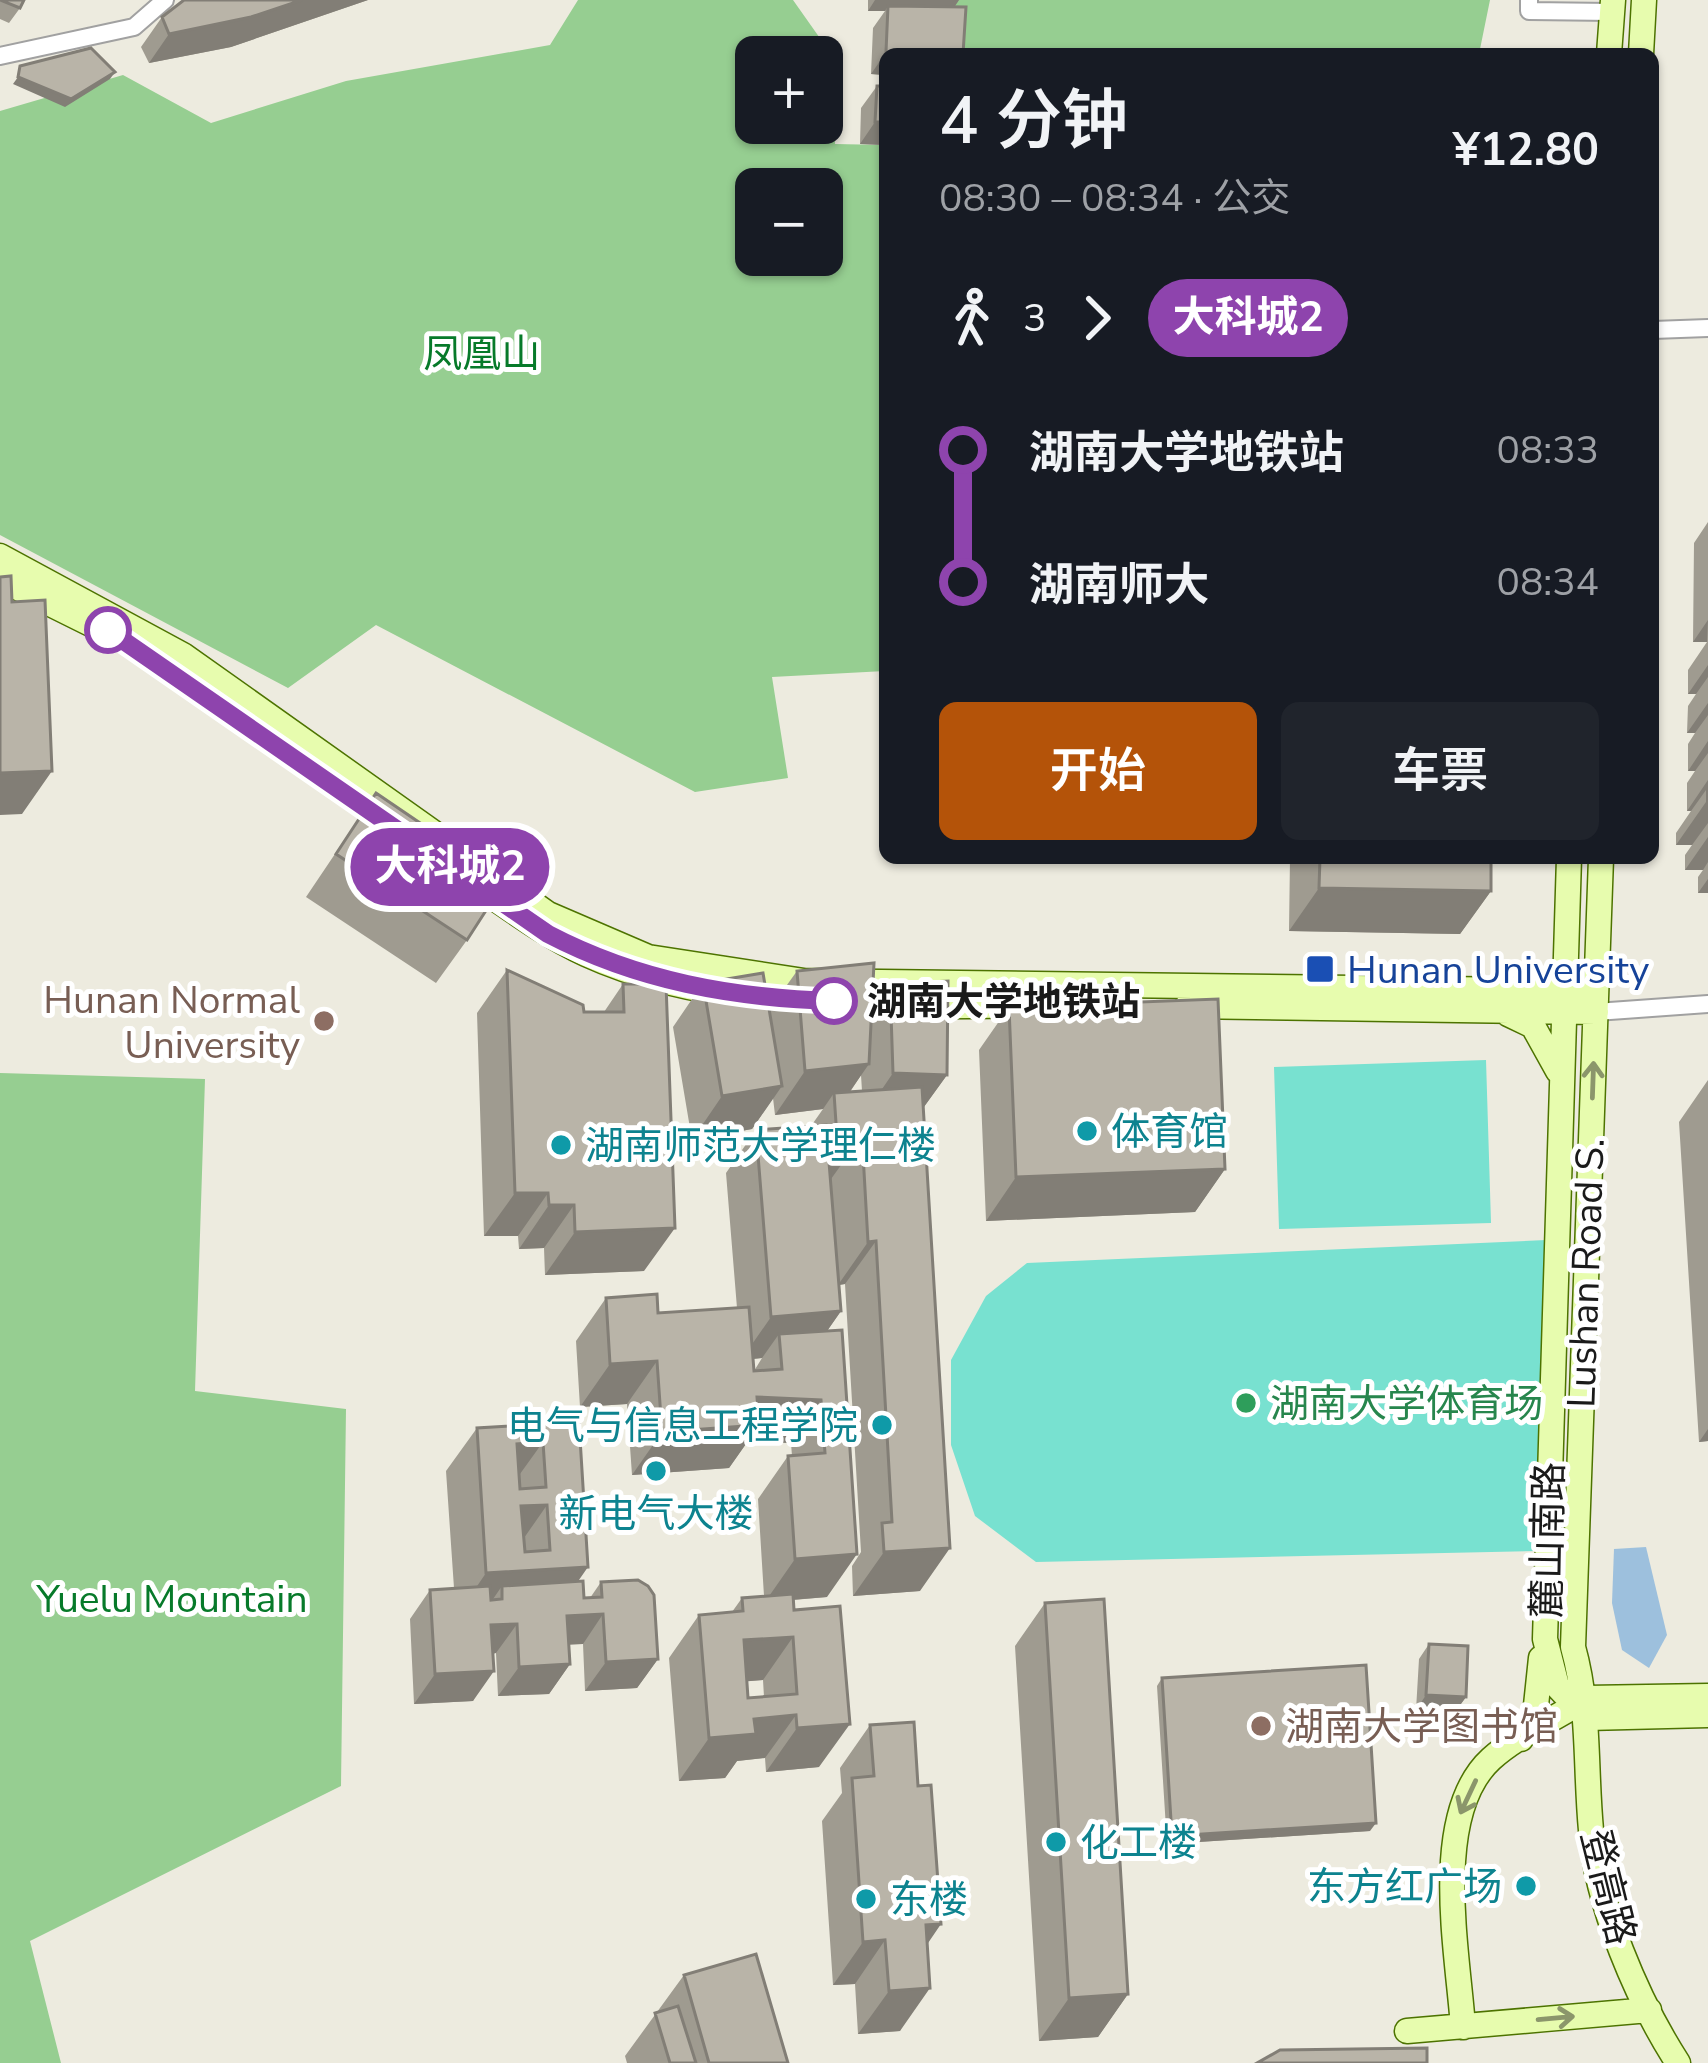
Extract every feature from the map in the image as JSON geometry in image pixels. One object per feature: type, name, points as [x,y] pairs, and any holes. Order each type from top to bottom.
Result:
[{"type":"main road","points":[[1641,48],[1644,0]]},
{"type":"main road","points":[[1610,48],[1613,6]]},
{"type":"main road","points":[[0,556],[183,655],[548,914],[648,957],[805,981],[1596,1002]]},
{"type":"main road","points":[[0,579],[147,652],[548,934],[647,976],[819,1001],[1495,1000],[1540,974],[1565,931]]},
{"type":"main road","name":"麓山南路","points":[[1569,864],[1544,1613],[1549,1663],[1583,1708]]},
{"type":"main road","name":"Lushan Road S.","points":[[1583,1708],[1572,1617],[1601,864]]},
{"type":"main road","points":[[1495,1000],[1533,1026],[1561,1078]]},
{"type":"main road","points":[[1519,1742],[1538,1701],[1544,1613]]},
{"type":"main road","points":[[1462,2027],[1453,1857],[1459,1817],[1490,1760],[1583,1708],[1708,1696]]},
{"type":"main road","points":[[1583,1708],[1708,1715]]},
{"type":"main road","name":"登高路","points":[[1583,1708],[1591,1835],[1618,1939],[1678,2063]]},
{"type":"main road","points":[[1407,2031],[1649,2010]]},
{"type":"street","points":[[0,56],[134,28],[165,0]]},
{"type":"street","points":[[1529,0],[1528,11],[1613,6]]},
{"type":"street","points":[[1659,330],[1708,328]]},
{"type":"street","points":[[1596,1002],[1708,1004]]},
{"type":"green space","name":"凤凰山","points":[[578,0],[793,0],[818,36],[735,36],[735,144],[879,145],[879,671],[772,677],[788,778],[695,792],[376,625],[288,688],[0,535],[0,111],[123,75],[211,123],[346,81],[550,45]]},
{"type":"green space","points":[[952,0],[1490,0],[1480,48],[949,48]]},
{"type":"green space","name":"Yuelu Mountain","points":[[0,1073],[205,1079],[195,1391],[346,1409],[341,1786],[30,1941],[61,2063],[0,2063]]},
{"type":"shaded area","points":[[1486,1060],[1491,1223],[1279,1229],[1274,1067]]},
{"type":"shaded area","name":"湖南大学体育场","points":[[1546,1240],[1535,1551],[1036,1562],[975,1516],[951,1445],[951,1360],[986,1296],[1027,1263]]},
{"type":"shaded area","points":[[1646,1547],[1667,1635],[1649,1668],[1622,1650],[1612,1603],[1614,1549]]},
{"type":"building","points":[[0,0],[24,0],[20,8]]},
{"type":"building","points":[[184,0],[302,0],[251,17],[169,34],[162,17]]},
{"type":"building","points":[[888,6],[966,7],[963,48],[886,48]]},
{"type":"building","points":[[91,48],[115,72],[71,99],[18,77],[20,66]]},
{"type":"building","points":[[877,86],[879,86],[879,122],[875,122]]},
{"type":"building","points":[[11,576],[12,602],[45,600],[52,771],[0,773],[0,577]]},
{"type":"building","points":[[376,793],[423,825],[413,840],[496,895],[467,940],[336,854]]},
{"type":"building","points":[[1320,864],[1491,864],[1491,891],[1319,888]]},
{"type":"building","points":[[874,963],[869,1064],[805,1071],[797,971]]},
{"type":"building","name":"湖南师范大学理仁楼","points":[[507,970],[583,1005],[584,1012],[624,1012],[623,984],[666,984],[675,1228],[575,1232],[574,1205],[549,1205],[548,1193],[515,1193]]},
{"type":"building","points":[[763,973],[782,1086],[722,1096],[703,983]]},
{"type":"building","points":[[948,981],[947,1075],[893,1073],[890,984]]},
{"type":"building","name":"体育馆","points":[[1218,999],[1225,1169],[1016,1177],[1009,1007]]},
{"type":"building","points":[[922,1087],[950,1548],[884,1552],[882,1523],[892,1522],[876,1241],[868,1242],[862,1136],[837,1138],[834,1093]]},
{"type":"building","points":[[826,1125],[841,1311],[771,1317],[756,1130]]},
{"type":"building","points":[[657,1294],[658,1313],[749,1307],[754,1371],[782,1369],[779,1334],[842,1330],[857,1554],[795,1559],[788,1456],[825,1453],[821,1400],[757,1397],[759,1425],[662,1432],[657,1361],[610,1364],[606,1298]]},
{"type":"building","points":[[579,1422],[588,1567],[486,1573],[477,1428]],"holes":[[[543,1442],[546,1487],[520,1489],[517,1444]],[[547,1505],[550,1550],[525,1552],[521,1506]]]},
{"type":"building","points":[[638,1580],[654,1595],[658,1659],[606,1662],[603,1614],[567,1616],[570,1664],[519,1667],[517,1624],[491,1625],[494,1671],[435,1674],[430,1590],[490,1586],[491,1600],[502,1599],[502,1586],[583,1581],[584,1598],[602,1597],[601,1582]]},
{"type":"building","points":[[793,1594],[794,1610],[840,1606],[850,1724],[797,1728],[796,1715],[754,1719],[756,1734],[709,1738],[699,1615],[743,1611],[742,1598]],"holes":[[[793,1637],[797,1694],[748,1698],[744,1640]]]},
{"type":"building","points":[[1104,1599],[1128,1994],[1069,1998],[1045,1603]]},
{"type":"building","points":[[1429,1644],[1468,1646],[1466,1697],[1426,1695]]},
{"type":"building","name":"湖南大学图书馆","points":[[1366,1665],[1376,1823],[1172,1836],[1162,1678]]},
{"type":"building","points":[[914,1722],[918,1786],[931,1785],[941,1924],[926,1925],[930,1988],[889,1991],[885,1940],[863,1942],[852,1778],[874,1776],[870,1725]]},
{"type":"building","points":[[756,1954],[788,2063],[709,2063],[684,1975]]},
{"type":"building","points":[[678,2006],[696,2063],[670,2063],[655,2013]]},
{"type":"building","points":[[1427,2048],[1427,2063],[1257,2063],[1280,2050]]},
{"type":"bus line","name":"大科城2","points":[[108,630],[147,652],[548,934],[587,955],[667,982],[834,1001]]},
{"type":"place","name":"Hunan University","points":[[1320,969]]},
{"type":"place","name":"湖南大学地铁站","points":[[834,1001]]},
{"type":"place","name":"Hunan Normal University","points":[[324,1021]]},
{"type":"place","name":"体育馆","points":[[1087,1131]]},
{"type":"place","name":"湖南师范大学理仁楼","points":[[561,1145]]},
{"type":"place","name":"湖南大学体育场","points":[[1246,1403]]},
{"type":"place","name":"电气与信息工程学院","points":[[882,1425]]},
{"type":"place","name":"新电气大楼","points":[[656,1471]]},
{"type":"place","name":"湖南大学图书馆","points":[[1261,1726]]},
{"type":"place","name":"化工楼","points":[[1056,1842]]},
{"type":"place","name":"东方红广场","points":[[1526,1886]]},
{"type":"place","name":"东楼","points":[[866,1899]]}]
